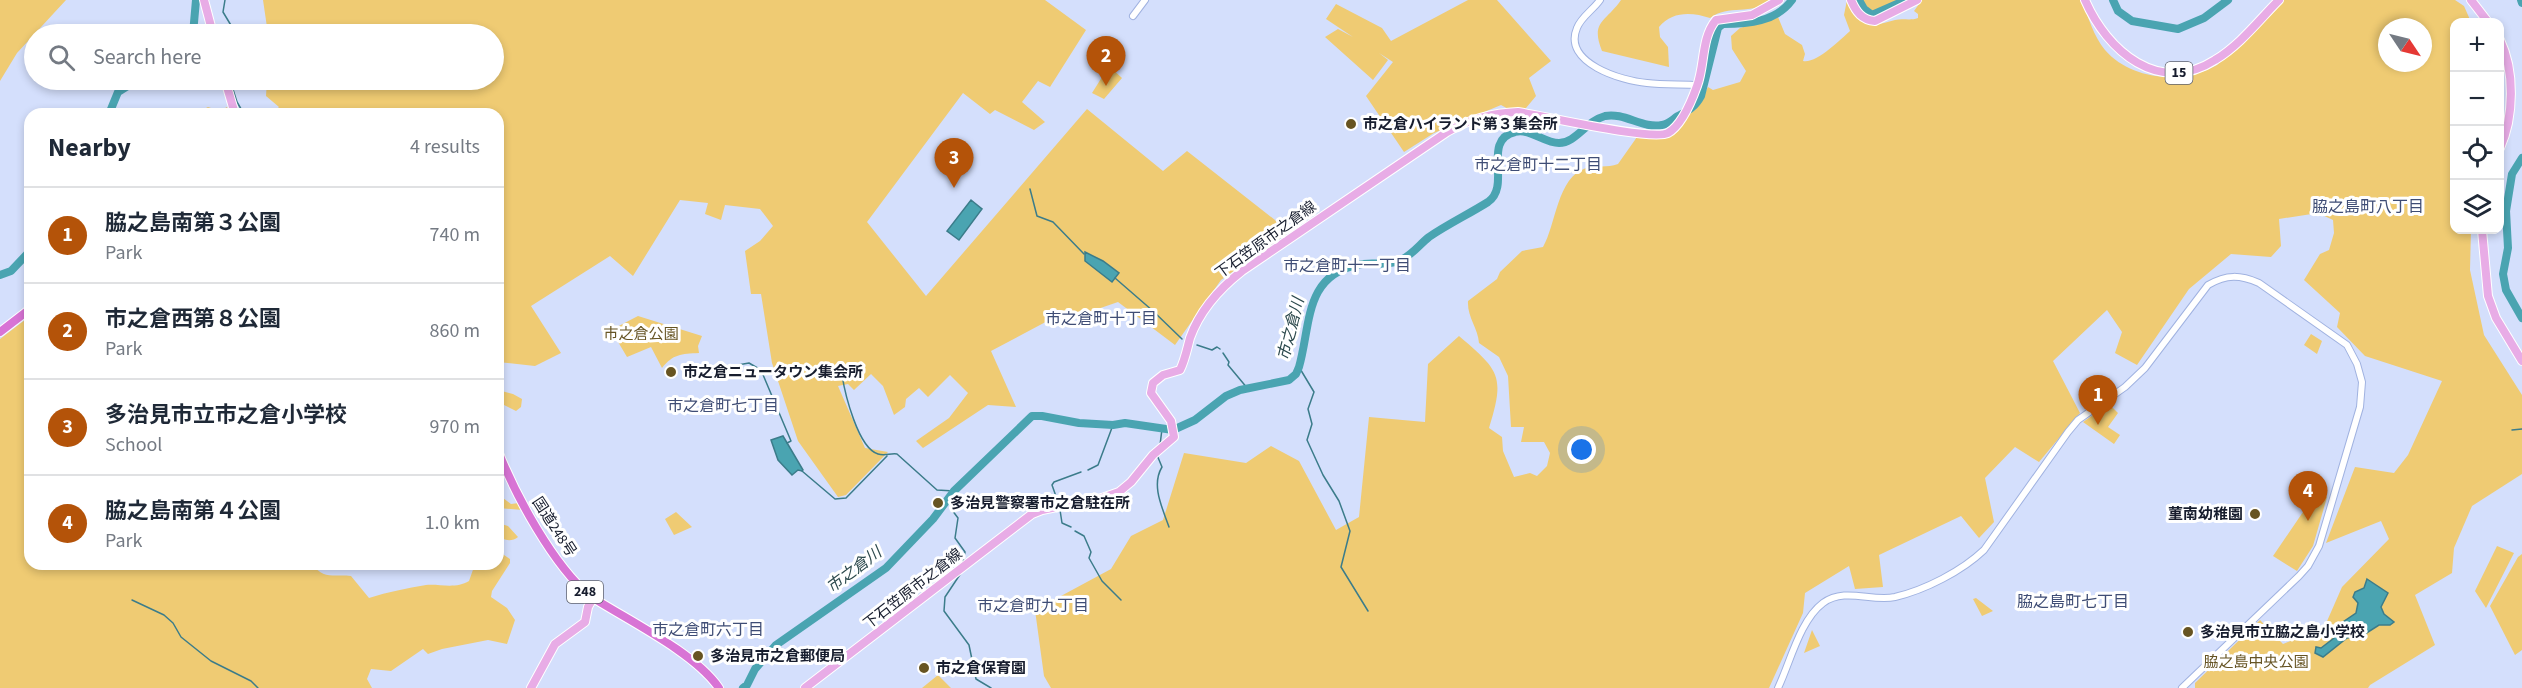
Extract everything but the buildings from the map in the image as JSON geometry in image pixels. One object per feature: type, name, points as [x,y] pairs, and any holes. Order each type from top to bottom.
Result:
[{"type":"highway","points":[[0,332],[24,314]]},
{"type":"highway","name":"国道248号","points":[[504,466],[512,485],[558,559],[579,587],[693,661],[710,675],[719,688]]},
{"type":"main road","points":[[204,0],[210,24]]},
{"type":"main road","name":"下石笠原市之倉線","points":[[805,688],[1037,512],[1102,498],[1119,492],[1131,482],[1158,450],[1174,437],[1171,421],[1151,393],[1153,382],[1163,375],[1180,370],[1190,337],[1204,309],[1215,295],[1242,271],[1462,123],[1489,115],[1518,112],[1640,135],[1662,135],[1675,128],[1680,121],[1698,84],[1704,46],[1716,20],[1752,15],[1779,0]]},
{"type":"main road","points":[[1851,0],[1858,14],[1875,21],[1917,0]]},
{"type":"main road","name":"15","points":[[2085,0],[2106,38],[2120,52],[2148,68],[2176,73],[2194,70],[2219,58],[2279,0]]},
{"type":"main road","points":[[2470,0],[2485,18]]},
{"type":"main road","points":[[2504,53],[2510,88],[2507,125],[2504,134]]},
{"type":"main road","points":[[228,90],[233,108]]},
{"type":"main road","points":[[2482,234],[2488,296],[2496,318],[2522,361]]},
{"type":"main road","points":[[531,688],[555,644],[585,622],[593,598]]},
{"type":"street","points":[[1133,16],[1145,0]]},
{"type":"street","points":[[1600,0],[1577,27],[1574,36],[1578,53],[1584,61],[1596,68],[1646,83],[1698,84]]},
{"type":"street","points":[[1778,688],[1806,621],[1822,604],[1830,599],[1850,595],[1894,597],[1954,573],[1972,561],[1984,550],[2073,426],[2100,403],[2125,387],[2145,368],[2208,285],[2220,278],[2233,275],[2246,277],[2259,283],[2347,345],[2357,364],[2362,382],[2360,407],[2315,555],[2299,576],[2185,687]]},
{"type":"green space","points":[[0,0],[66,0],[44,24],[24,24],[24,45],[0,81]]},
{"type":"green space","points":[[263,0],[1045,0],[1086,30],[1050,87],[1038,81],[1022,102],[1045,122],[1034,130],[995,110],[990,114],[963,93],[867,222],[926,296],[1087,109],[1163,171],[1187,151],[1275,220],[1286,234],[1221,280],[1175,345],[1118,302],[1086,313],[1055,317],[991,351],[1016,407],[988,405],[923,448],[916,441],[949,418],[968,393],[950,375],[928,397],[919,388],[906,399],[905,407],[894,415],[883,386],[871,374],[854,390],[848,384],[838,386],[865,448],[888,452],[846,495],[838,497],[798,441],[772,363],[761,294],[751,294],[745,251],[760,241],[773,226],[760,209],[725,205],[721,220],[705,214],[708,203],[680,200],[633,276],[610,256],[531,306],[561,353],[535,366],[504,363],[504,108],[278,108],[266,96],[266,90],[504,90],[504,24],[267,24]]},
{"type":"green space","points":[[1468,0],[1497,0],[1551,61],[1529,78],[1536,96],[1526,108],[1512,111],[1501,105],[1434,133],[1404,152],[1366,96],[1393,62],[1379,53],[1388,60],[1373,80],[1325,37],[1338,29],[1353,37],[1326,19],[1336,4],[1382,28],[1391,41]]},
{"type":"green space","points":[[1621,0],[1773,0],[1756,8],[1725,12],[1710,18],[1683,14],[1670,18],[1659,27],[1660,37],[1668,47],[1669,67],[1602,51],[1599,27]]},
{"type":"green space","name":"脇之島中央公園","points":[[1847,0],[1859,19],[1872,25],[1898,19],[1918,18],[1918,14],[1914,11],[1922,0],[2082,0],[2098,39],[2105,50],[2116,60],[2143,73],[2174,77],[2204,71],[2217,65],[2284,0],[2455,0],[2464,6],[2469,18],[2450,18],[2450,234],[2471,234],[2470,270],[2484,335],[2522,395],[2522,474],[2472,506],[2454,548],[2452,573],[2415,595],[2435,645],[2368,688],[2195,688],[2195,683],[2260,620],[2283,644],[2324,628],[2342,587],[2389,539],[2381,521],[2326,543],[2355,467],[2394,473],[2408,455],[2442,381],[2365,356],[2337,327],[2340,313],[2304,280],[2320,254],[2329,250],[2334,233],[2333,220],[2318,213],[2279,219],[2281,246],[2271,257],[2231,254],[2189,289],[2137,365],[2115,353],[2122,332],[2107,310],[2053,361],[2080,413],[2039,462],[2015,447],[1985,478],[1994,522],[1979,538],[1961,516],[1879,555],[1883,587],[1855,589],[1849,566],[1805,593],[1803,613],[1769,688],[1051,688],[1044,676],[1035,610],[1111,569],[1131,536],[1163,520],[1184,453],[1246,463],[1271,446],[1299,461],[1336,530],[1359,517],[1369,417],[1425,422],[1428,364],[1459,336],[1483,358],[1495,376],[1497,397],[1489,428],[1502,437],[1503,451],[1514,477],[1530,473],[1537,476],[1547,466],[1550,453],[1544,442],[1521,442],[1524,427],[1511,427],[1508,376],[1499,357],[1479,343],[1469,312],[1468,301],[1497,279],[1500,272],[1522,251],[1543,247],[1563,191],[1576,173],[1586,168],[1618,164],[1637,137],[1667,138],[1677,132],[1686,116],[1695,110],[1708,87],[1713,90],[1740,82],[1746,71],[1732,49],[1731,36],[1740,28],[1778,17],[1785,34],[1802,45],[1805,54],[1803,61],[1814,59],[1850,31],[1844,15]]},
{"type":"green space","points":[[1862,0],[1902,0],[1874,12],[1868,10]]},
{"type":"green space","points":[[1109,66],[1122,78],[1104,99],[1092,93]]},
{"type":"green space","name":"市之倉公園","points":[[638,316],[702,336],[698,346],[699,353],[678,356],[662,368],[651,347],[627,357],[611,330]]},
{"type":"green space","points":[[24,321],[24,570],[318,570],[329,575],[351,576],[369,598],[426,585],[454,586],[464,583],[469,581],[473,570],[504,570],[504,555],[510,559],[510,563],[492,591],[491,597],[507,608],[515,620],[507,644],[488,640],[428,654],[423,649],[391,671],[371,669],[367,679],[372,688],[0,688],[0,339]]},
{"type":"green space","points":[[2311,334],[2322,341],[2317,354],[2304,345]]},
{"type":"green space","points":[[504,392],[522,399],[521,407],[516,411],[504,405]]},
{"type":"green space","points":[[2109,404],[2118,413],[2108,427],[2120,435],[2114,444],[2083,422]]},
{"type":"green space","points":[[2318,490],[2327,497],[2313,546],[2297,571],[2273,556]]},
{"type":"green space","points":[[504,499],[511,504],[519,503],[523,510],[504,508]]},
{"type":"green space","points":[[676,512],[692,527],[674,535],[665,519]]},
{"type":"green space","points":[[504,525],[518,537],[504,539]]},
{"type":"green space","points":[[2497,546],[2514,553],[2486,608],[2475,591]]},
{"type":"green space","points":[[2522,554],[2522,650],[2515,655],[2490,606],[2518,557]]},
{"type":"green space","points":[[1976,598],[1993,611],[1982,616],[1973,599]]},
{"type":"green space","points":[[1812,630],[1820,646],[1804,653]]},
{"type":"green space","points":[[938,675],[951,688],[922,688]]},
{"type":"shaded area","points":[[971,200],[982,209],[959,240],[947,231]]},
{"type":"shaded area","points":[[1085,252],[1103,261],[1119,273],[1112,282],[1085,261]]},
{"type":"shaded area","points":[[783,436],[803,470],[798,470],[792,475],[778,460],[771,440]]},
{"type":"shaded area","points":[[2367,579],[2388,593],[2381,607],[2384,614],[2394,622],[2390,625],[2379,625],[2365,634],[2347,638],[2323,657],[2315,653],[2316,647],[2321,648],[2334,638],[2337,626],[2356,613],[2358,603],[2353,597],[2355,592],[2364,588]]},
{"type":"waterway","points":[[194,24],[196,0]]},
{"type":"waterway","points":[[225,0],[223,12],[230,24]]},
{"type":"waterway","name":"市之倉川","points":[[743,688],[755,669],[776,645],[886,568],[933,519],[954,491],[1032,416],[1079,423],[1113,425],[1125,423],[1173,430],[1195,420],[1226,396],[1240,390],[1289,380],[1296,374],[1299,367],[1313,304],[1327,280],[1340,271],[1357,265],[1401,260],[1429,237],[1488,202],[1495,195],[1498,185],[1498,153],[1505,137],[1521,131],[1548,141],[1565,142],[1592,122],[1612,115],[1648,125],[1667,124],[1691,108],[1701,96],[1718,28],[1723,24],[1752,22],[1770,17],[1792,0]]},
{"type":"waterway","name":"市之倉川","points":[[1859,0],[1864,9],[1872,15],[1906,0]]},
{"type":"waterway","points":[[2113,0],[2118,11],[2132,21],[2178,29],[2204,18],[2228,0]]},
{"type":"waterway","points":[[111,108],[118,92],[121,90]]},
{"type":"waterway","points":[[233,90],[240,108]]},
{"type":"waterway","points":[[2522,158],[2512,174],[2506,211],[2508,248],[2503,274],[2506,290],[2522,318]]},
{"type":"waterway","points":[[1030,189],[1037,216],[1053,222],[1084,254]]},
{"type":"waterway","points":[[0,275],[11,271],[24,257]]},
{"type":"waterway","points":[[1115,278],[1182,339]]},
{"type":"waterway","points":[[1197,345],[1212,350],[1217,347],[1220,349]]},
{"type":"waterway","points":[[1223,353],[1229,362],[1228,365],[1248,389]]},
{"type":"waterway","points":[[732,366],[749,363],[761,370],[791,441],[787,443]]},
{"type":"waterway","points":[[1299,367],[1314,392],[1308,409],[1312,424],[1307,440],[1323,475],[1339,501],[1350,531],[1341,567],[1368,611]]},
{"type":"waterway","points":[[842,375],[854,419],[864,442],[871,450],[881,455],[897,454],[937,490],[954,491]]},
{"type":"waterway","points":[[1088,470],[1098,465],[1113,425]]},
{"type":"waterway","points":[[1160,445],[1162,429]]},
{"type":"waterway","points":[[2512,430],[2522,429]]},
{"type":"waterway","points":[[1157,455],[1162,467],[1157,481],[1159,496],[1169,527]]},
{"type":"waterway","points":[[802,471],[835,499],[846,498],[887,456]]},
{"type":"waterway","points":[[1058,502],[1052,485],[1054,482],[1081,472]]},
{"type":"waterway","points":[[952,510],[958,518],[955,538],[965,552],[963,562]]},
{"type":"waterway","points":[[1060,510],[1062,523],[1071,527]]},
{"type":"waterway","points":[[1075,531],[1084,536],[1091,552],[1089,558],[1102,581],[1121,600]]},
{"type":"waterway","points":[[963,570],[945,597],[944,611],[969,645],[976,679],[991,688]]},
{"type":"waterway","points":[[132,600],[164,615],[173,623],[181,637],[211,661],[251,681],[258,688]]},
{"type":"place","name":"市之倉西第８公園","points":[[1106,86]]},
{"type":"place","name":"市之倉ハイランド第３集会所","points":[[1351,124]]},
{"type":"place","name":"多治見市立市之倉小学校","points":[[954,188]]},
{"type":"place","name":"市之倉ニュータウン集会所","points":[[671,372]]},
{"type":"place","name":"脇之島南第３公園","points":[[2098,425]]},
{"type":"place","name":"多治見警察署市之倉駐在所","points":[[938,503]]},
{"type":"place","name":"菫南幼稚園","points":[[2255,514]]},
{"type":"place","name":"脇之島南第４公園","points":[[2308,521]]},
{"type":"place","name":"多治見市立脇之島小学校","points":[[2188,632]]},
{"type":"place","name":"多治見市之倉郵便局","points":[[698,656]]},
{"type":"place","name":"市之倉保育園","points":[[924,668]]},
{"type":"district","name":"市之倉町十二丁目","points":[[1538,165]]},
{"type":"district","name":"脇之島町八丁目","points":[[2368,207]]},
{"type":"district","name":"市之倉町十一丁目","points":[[1347,266]]},
{"type":"district","name":"市之倉町十丁目","points":[[1101,319]]},
{"type":"district","name":"市之倉町七丁目","points":[[723,406]]},
{"type":"district","name":"脇之島町七丁目","points":[[2073,602]]},
{"type":"district","name":"市之倉町九丁目","points":[[1033,606]]},
{"type":"district","name":"市之倉町六丁目","points":[[708,630]]}]
